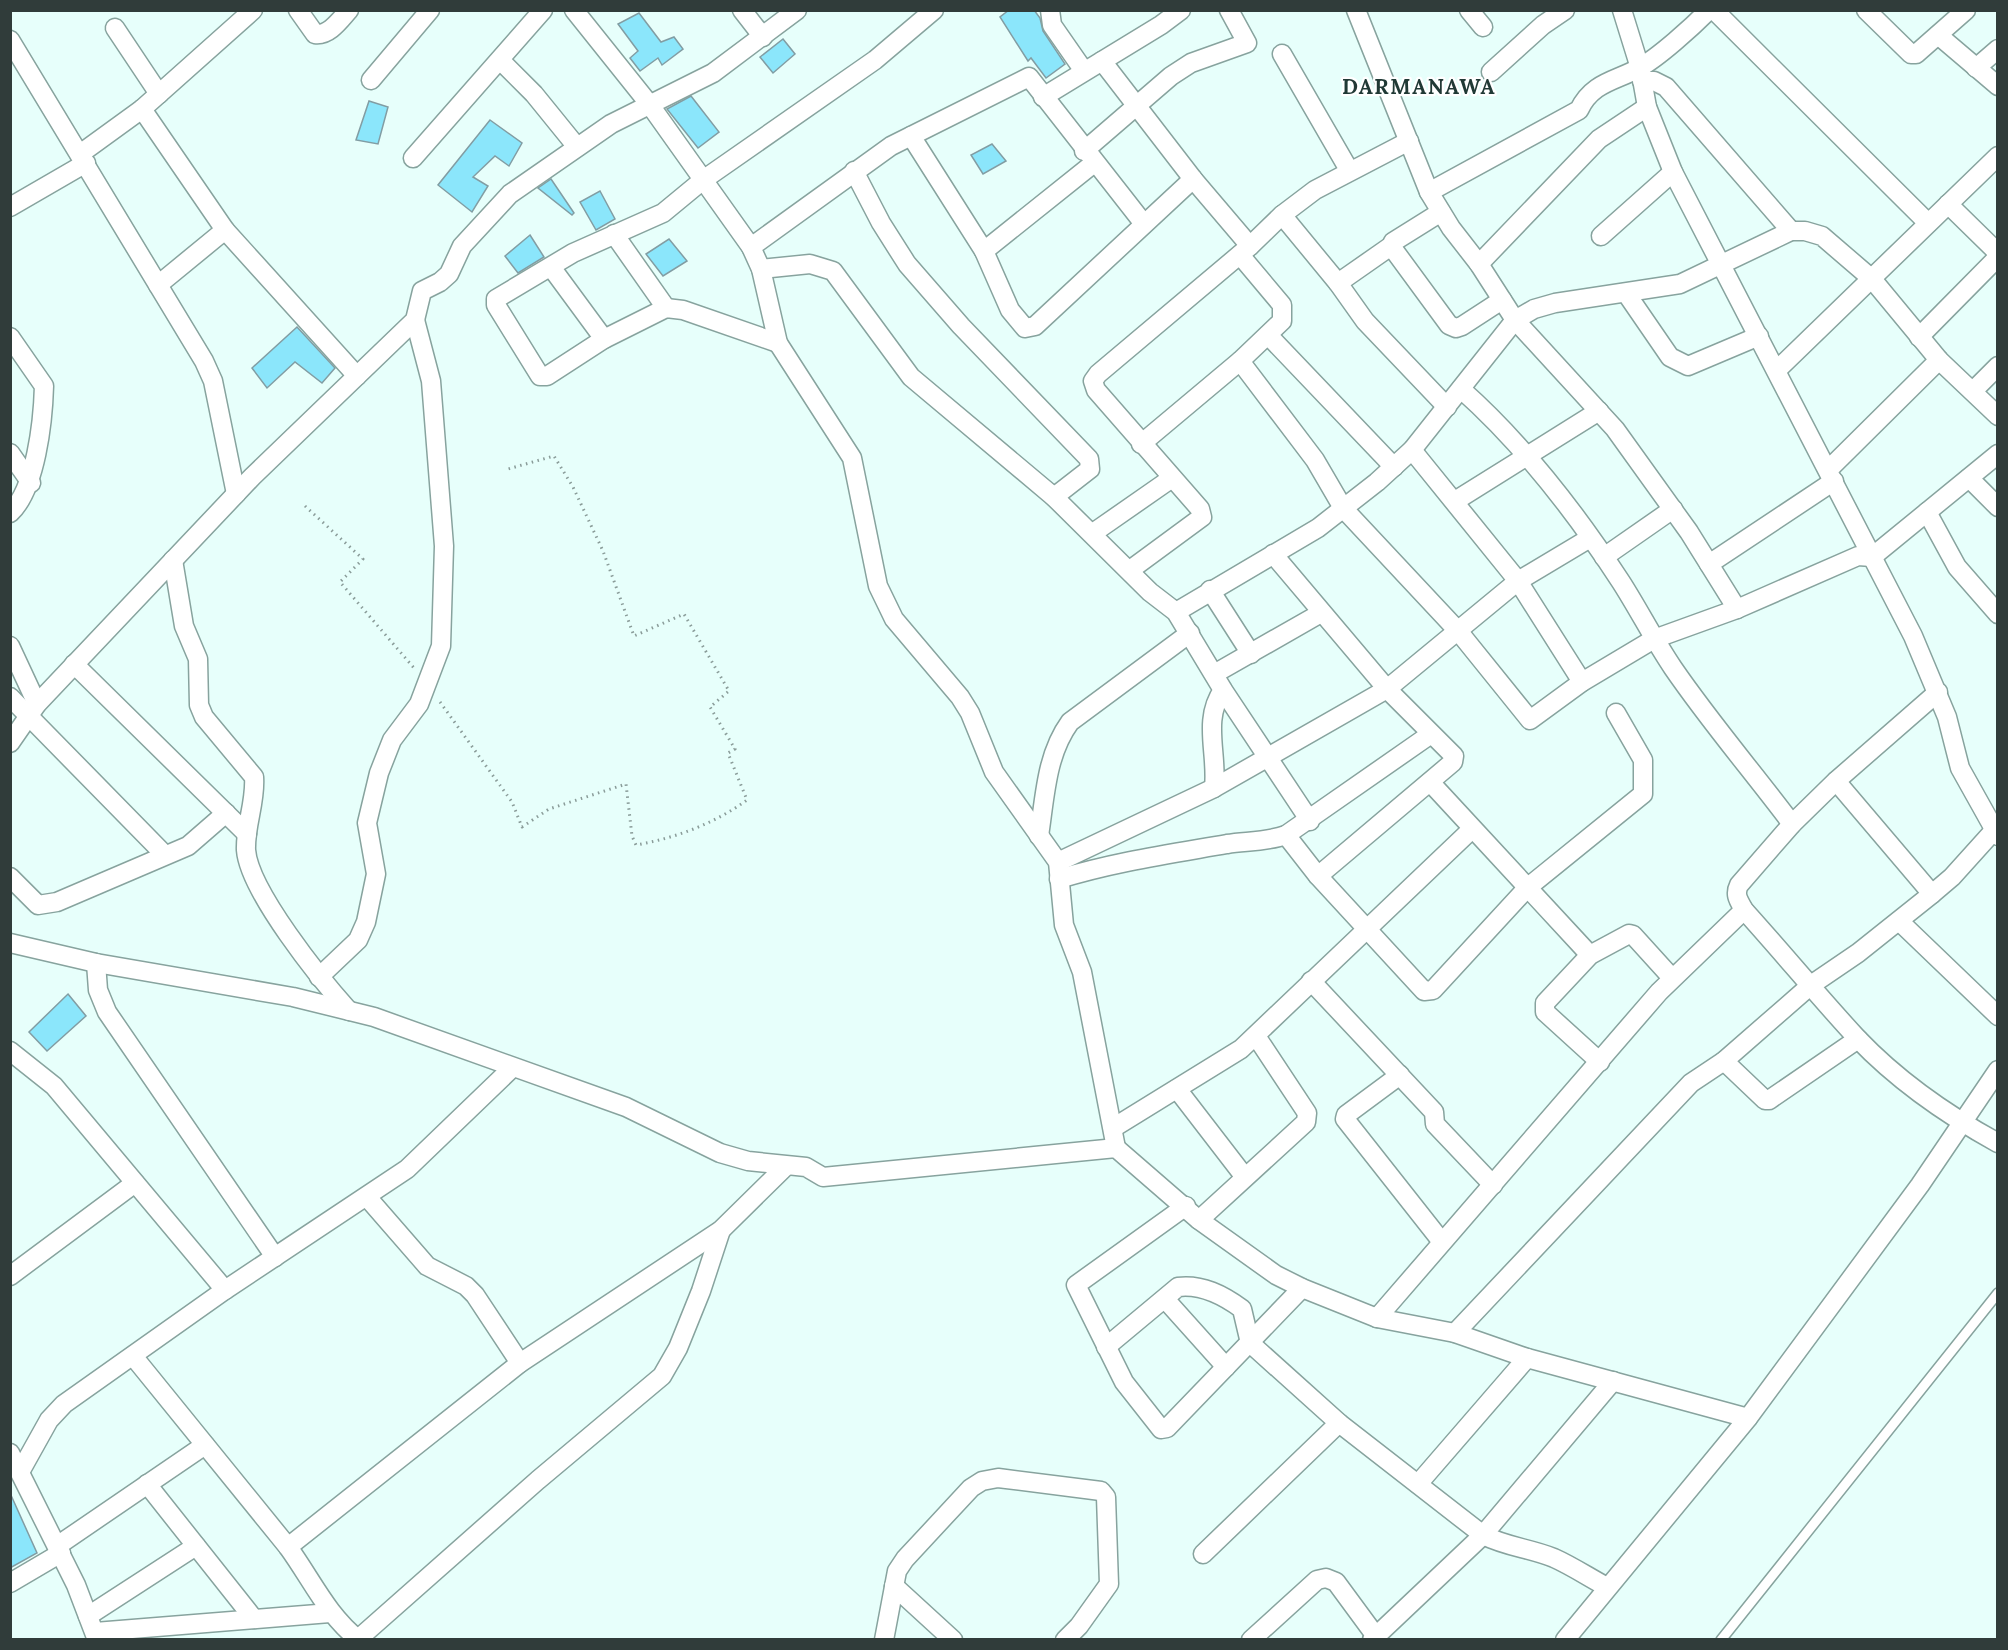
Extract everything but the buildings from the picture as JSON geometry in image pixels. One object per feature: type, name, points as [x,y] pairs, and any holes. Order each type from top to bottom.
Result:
[{"type":"street","points":[[11,207],[83,158],[253,10]]},
{"type":"street","points":[[298,10],[319,35],[325,34],[349,10]]},
{"type":"street","points":[[371,80],[430,10]]},
{"type":"street","points":[[413,158],[543,10]]},
{"type":"street","points":[[574,10],[650,105],[751,247],[761,269],[778,343],[852,458],[878,586],[885,604],[894,619],[960,697],[970,713],[994,772],[1039,836],[1058,871],[1064,925],[1082,972],[1116,1148],[1193,1213],[1276,1275],[1302,1288],[1377,1318],[1455,1333],[1527,1358],[1748,1418]]},
{"type":"street","points":[[742,10],[763,37]]},
{"type":"street","points":[[10,743],[32,709],[236,494],[415,320],[432,286],[449,274],[462,246],[510,194],[611,124],[694,85],[763,37],[797,10]]},
{"type":"street","points":[[778,343],[683,310],[666,308],[604,339],[547,376],[536,374],[496,305],[496,299],[573,253],[663,213],[703,180],[875,60],[934,10]]},
{"type":"street","points":[[1050,10],[1052,26],[1084,71]]},
{"type":"street","points":[[1043,96],[1181,10]]},
{"type":"street","points":[[984,251],[1089,157],[1137,105],[1171,76],[1191,63],[1247,43],[1229,10]]},
{"type":"street","points":[[1356,10],[1429,192],[1441,212],[1479,264],[1515,321],[1599,411],[1673,509],[1737,609]]},
{"type":"street","points":[[1469,10],[1483,27]]},
{"type":"street","points":[[1491,72],[1543,25],[1565,10]]},
{"type":"street","points":[[1455,1333],[1684,1090],[1724,1061],[1811,985],[1858,953],[1932,894],[1996,830],[1960,768],[1938,692],[1913,636],[1673,172],[1647,107],[1641,75],[1622,10]]},
{"type":"street","points":[[1429,192],[1579,110],[1585,99],[1607,81],[1641,75],[1709,10]]},
{"type":"street","points":[[1714,10],[1928,223]]},
{"type":"street","points":[[1866,10],[1911,54],[1916,54],[1966,10]]},
{"type":"street","points":[[115,28],[159,94]]},
{"type":"street","points":[[1938,35],[1998,86]]},
{"type":"street","points":[[10,40],[83,158],[213,381],[236,494]]},
{"type":"street","points":[[1976,68],[1998,49]]},
{"type":"street","points":[[1282,54],[1349,170]]},
{"type":"street","points":[[500,60],[534,94],[577,147]]},
{"type":"street","points":[[1102,61],[1193,178],[1282,305],[1282,321],[1268,335],[1240,362],[1141,444]]},
{"type":"street","points":[[1641,75],[1666,87],[1791,231]]},
{"type":"street","points":[[751,247],[854,171],[910,136],[1029,77],[1089,157],[1144,224]]},
{"type":"street","points":[[1479,264],[1599,139],[1647,107]]},
{"type":"street","points":[[142,109],[225,231],[357,376]]},
{"type":"street","points":[[910,136],[984,251],[1010,310],[1025,328],[1030,328],[1193,178]]},
{"type":"street","points":[[1130,570],[1202,517],[1200,509],[1141,444],[1096,390],[1093,381],[1098,374],[1245,251],[1282,214],[1315,189],[1409,141]]},
{"type":"street","points":[[1777,370],[1998,156]]},
{"type":"street","points":[[854,171],[881,223],[908,264],[961,326],[1089,459],[1090,469],[1054,497]]},
{"type":"street","points":[[1601,236],[1673,172]]},
{"type":"street","points":[[1919,337],[1998,255],[1948,204]]},
{"type":"street","points":[[1338,283],[1391,246],[1393,242],[1441,212]]},
{"type":"street","points":[[1282,214],[1338,283],[1365,321],[1447,407]]},
{"type":"street","points":[[158,285],[225,231]]},
{"type":"street","points":[[1176,612],[1318,528],[1394,467],[1412,450],[1515,321],[1534,309],[1555,303],[1680,284],[1791,231],[1805,231],[1822,236],[1872,279],[1939,360],[1998,416]]},
{"type":"street","points":[[614,234],[666,308]]},
{"type":"street","points":[[1391,246],[1449,325],[1456,328],[1462,326],[1502,300]]},
{"type":"street","points":[[761,269],[810,264],[833,270],[911,377],[1054,497],[1093,533],[1150,592],[1176,612],[1266,758],[1310,821]]},
{"type":"street","points":[[551,267],[604,339]]},
{"type":"street","points":[[1626,292],[1670,357],[1680,364],[1688,366],[1759,336]]},
{"type":"street","points":[[319,978],[358,940],[366,922],[376,874],[368,823],[379,773],[392,740],[419,704],[441,646],[444,555],[431,381],[415,320]]},
{"type":"street","points":[[1268,335],[1394,467]]},
{"type":"street","points":[[10,337],[44,386],[31,483],[20,505],[10,513]]},
{"type":"street","points":[[1709,564],[1831,475],[1939,360]]},
{"type":"street","points":[[1240,362],[1315,460],[1343,508],[1459,632],[1528,719],[1533,719],[1582,682],[1654,639],[1737,609],[1858,556],[1872,557],[1998,454]]},
{"type":"street","points":[[1974,391],[1998,366]]},
{"type":"street","points":[[1461,389],[1491,415],[1528,458],[1604,556],[1674,669],[1792,824]]},
{"type":"street","points":[[1455,501],[1528,458],[1599,411]]},
{"type":"street","points":[[1412,450],[1518,581],[1582,682]]},
{"type":"street","points":[[10,453],[31,483]]},
{"type":"street","points":[[1093,533],[1172,478]]},
{"type":"street","points":[[1969,478],[1998,507]]},
{"type":"street","points":[[1604,556],[1673,509]]},
{"type":"street","points":[[1927,512],[1957,567],[1998,614]]},
{"type":"street","points":[[1058,871],[1214,788],[1387,689],[1459,632],[1518,581],[1590,538]]},
{"type":"street","points":[[1273,554],[1387,689],[1454,759],[1318,876]]},
{"type":"street","points":[[173,560],[184,626],[198,659],[199,705],[204,717],[254,777],[255,790],[247,834],[249,863],[263,894],[319,978],[349,1011]]},
{"type":"street","points":[[1210,590],[1251,654]]},
{"type":"street","points":[[1214,674],[1321,613]]},
{"type":"street","points":[[1039,836],[1050,763],[1058,738],[1070,722],[1190,633]]},
{"type":"street","points":[[10,646],[32,709]]},
{"type":"street","points":[[74,664],[247,834]]},
{"type":"street","points":[[1214,788],[1216,771],[1212,711],[1223,690]]},
{"type":"street","points":[[1938,692],[1836,781],[1792,824],[1736,891],[1744,910],[1858,1040],[1905,1082],[1961,1123],[1998,1143]]},
{"type":"street","points":[[10,698],[32,709],[164,854]]},
{"type":"street","points":[[1286,835],[1318,876],[1424,992],[1433,990],[1527,888],[1643,794],[1645,783],[1643,760],[1616,713]]},
{"type":"street","points":[[1058,871],[1101,866],[1245,841],[1272,840],[1286,835],[1310,821],[1431,734]]},
{"type":"street","points":[[1836,781],[1932,894]]},
{"type":"street","points":[[1430,782],[1590,956]]},
{"type":"street","points":[[10,876],[38,905],[48,904],[188,846],[226,813]]},
{"type":"street","points":[[1113,1128],[1241,1049],[1472,829]]},
{"type":"street","points":[[1377,1318],[1672,978],[1744,910]]},
{"type":"street","points":[[1899,921],[1998,1016]]},
{"type":"street","points":[[1600,1062],[1545,1012],[1543,1007],[1590,956],[1623,936],[1633,935],[1672,978]]},
{"type":"street","points":[[10,943],[96,963],[293,997],[374,1017],[626,1107],[720,1153],[748,1161],[806,1167],[823,1177],[1116,1148]]},
{"type":"street","points":[[96,963],[98,990],[107,1012],[275,1257]]},
{"type":"street","points":[[1311,981],[1434,1112],[1435,1124],[1493,1185]]},
{"type":"street","points":[[1256,1036],[1308,1119],[1244,1176],[1193,1213],[1076,1285],[1129,1391],[1161,1429],[1167,1428],[1302,1288]]},
{"type":"street","points":[[1724,1061],[1765,1100],[1769,1100],[1858,1040]]},
{"type":"street","points":[[10,1051],[54,1086],[225,1290]]},
{"type":"street","points":[[20,1472],[49,1420],[64,1404],[225,1290],[367,1197],[426,1153],[512,1068]]},
{"type":"street","points":[[1565,1640],[1748,1418],[1920,1185],[1998,1070]]},
{"type":"street","points":[[1400,1075],[1346,1115],[1345,1119],[1442,1242]]},
{"type":"street","points":[[1177,1089],[1244,1176]]},
{"type":"street","points":[[288,1547],[520,1363],[721,1230],[786,1166]]},
{"type":"street","points":[[10,1276],[135,1183]]},
{"type":"street","points":[[367,1197],[427,1266],[466,1286],[475,1295],[520,1363]]},
{"type":"street","points":[[133,1356],[288,1547],[330,1613],[358,1639],[538,1480],[662,1376],[672,1363],[701,1291],[721,1230]]},
{"type":"street","points":[[1106,1347],[1178,1287],[1190,1286],[1218,1293],[1242,1309],[1250,1343],[1340,1423],[1483,1535],[1504,1545],[1531,1550],[1556,1559],[1607,1587]]},
{"type":"street","points":[[1165,1299],[1226,1367]]},
{"type":"street","points":[[1418,1484],[1527,1358]]},
{"type":"street","points":[[1251,1640],[1317,1580],[1326,1578],[1336,1582],[1374,1637],[1483,1535],[1613,1381]]},
{"type":"street","points":[[1203,1554],[1340,1423]]},
{"type":"street","points":[[10,1583],[205,1445]]},
{"type":"street","points":[[10,1453],[59,1549],[93,1629]]},
{"type":"street","points":[[884,1640],[897,1571],[904,1559],[971,1488],[982,1481],[998,1478],[1101,1491],[1107,1501],[1109,1584],[1079,1626],[1065,1640]]},
{"type":"street","points":[[147,1484],[254,1619]]},
{"type":"street","points":[[93,1629],[196,1546]]},
{"type":"street","points":[[894,1586],[953,1640]]},
{"type":"street","points":[[93,1629],[330,1613]]},
{"type":"lane","points":[[1721,1640],[1998,1293]]},
{"type":"path","points":[[438,698],[512,802],[522,827],[549,809],[626,784],[632,836],[636,845],[668,839],[686,832],[747,801],[728,753],[735,748],[710,706],[729,691],[694,635],[684,614],[634,636],[603,551],[573,487],[554,456],[508,469]]},
{"type":"path","points":[[305,506],[335,537],[363,559],[339,582],[419,674]]},
{"type":"district","name":"DARMANAWA","points":[[1419,87]]}]
